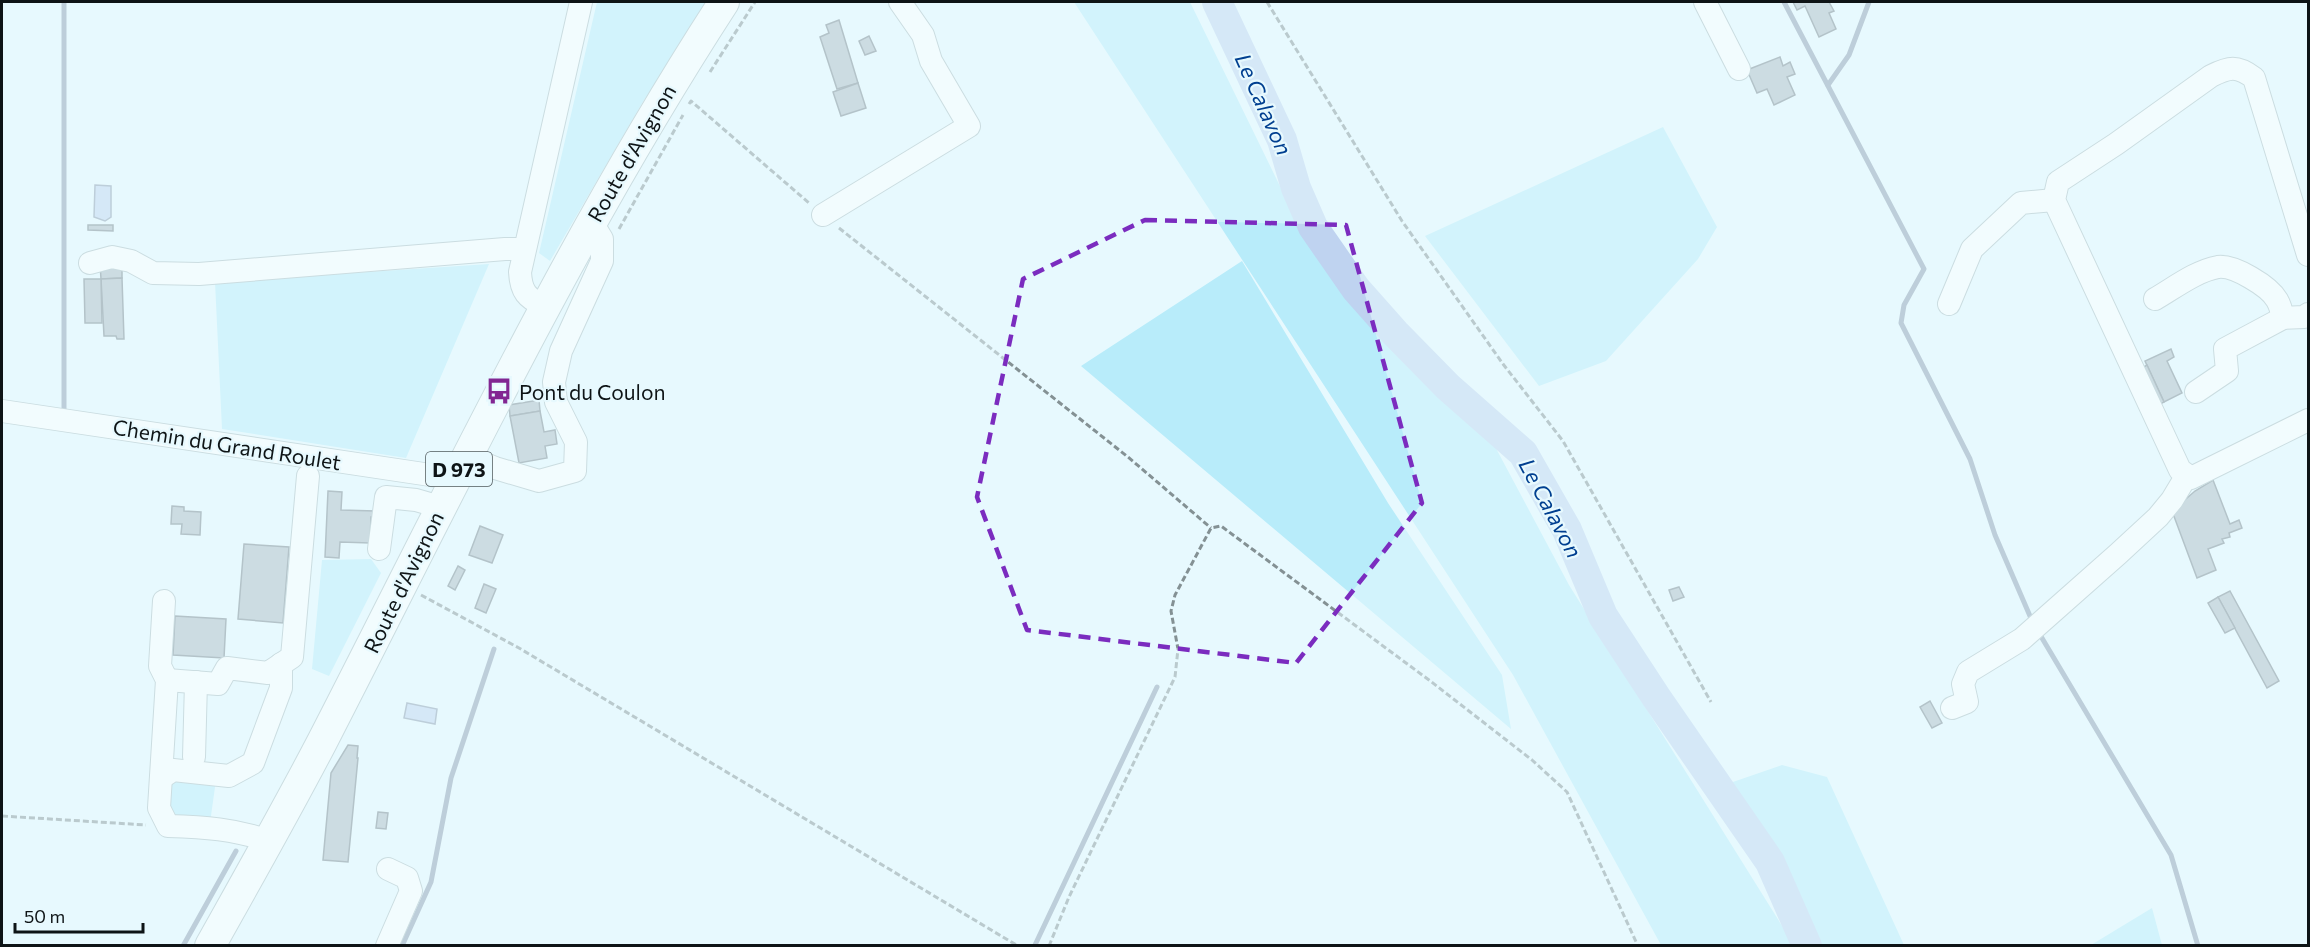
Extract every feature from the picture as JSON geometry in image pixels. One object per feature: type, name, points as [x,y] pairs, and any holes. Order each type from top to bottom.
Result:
[{"type":"main road","name":"Route d'Avignon","points":[[210,945],[325,735],[544,306],[605,226],[684,63],[724,2]]},
{"type":"street","points":[[544,306],[530,299],[523,290],[520,272],[581,2]]},
{"type":"street","points":[[823,215],[969,126],[931,61],[923,36],[900,2]]},
{"type":"street","points":[[1705,2],[1739,69]]},
{"type":"street","points":[[2308,255],[2254,78],[2242,69],[2224,69],[2211,76],[2058,182],[2054,200],[2180,470],[2191,478],[2308,420]]},
{"type":"street","points":[[1949,304],[1972,249],[2021,202],[2054,200]]},
{"type":"street","points":[[379,549],[386,497],[416,500],[453,482],[495,468],[539,481],[575,471],[576,442],[556,402],[554,382],[561,351],[602,261],[602,239],[605,226]]},
{"type":"street","points":[[90,263],[112,257],[131,261],[153,273],[199,274],[524,249]]},
{"type":"street","points":[[2155,299],[2194,277],[2219,267],[2240,272],[2263,286],[2277,300],[2283,318]]},
{"type":"street","points":[[2196,393],[2227,371],[2225,349],[2283,318],[2308,314]]},
{"type":"street","name":"Chemin du Grand Roulet","points":[[2,411],[437,476],[453,482]]},
{"type":"street","points":[[1952,708],[1967,702],[1963,684],[1968,672],[2022,639],[2118,554],[2158,517],[2172,500],[2187,475]]},
{"type":"street","points":[[167,680],[218,684],[227,668],[268,673],[292,657],[308,476]]},
{"type":"street","points":[[164,602],[160,666],[167,680],[159,808],[168,826],[246,833],[268,841]]},
{"type":"street","points":[[161,778],[174,770],[229,776],[253,763],[281,688],[281,664]]},
{"type":"street","points":[[194,757],[196,682]]},
{"type":"street","points":[[387,945],[411,891],[407,878],[388,869]]},
{"type":"path","points":[[704,81],[755,2]]},
{"type":"path","points":[[1267,2],[1402,221],[1503,364],[1563,441],[1711,702]]},
{"type":"path","points":[[605,226],[697,91]]},
{"type":"path","points":[[691,101],[865,250],[1128,457],[1211,528]]},
{"type":"path","points":[[1211,528],[1221,526],[1337,611],[1532,760],[1567,792],[1638,945]]},
{"type":"path","points":[[1049,945],[1069,897],[1175,677],[1178,649],[1172,611],[1175,595],[1211,528]]},
{"type":"path","points":[[401,584],[519,648],[1018,945]]},
{"type":"path","points":[[2,816],[168,826]]},
{"type":"highlighted area","points":[[1145,220],[1346,225],[1422,503],[1296,663],[1027,630],[977,497],[1023,279]]},
{"type":"shaded area","points":[[597,2],[710,2],[644,100],[550,261],[539,253]]},
{"type":"shaded area","points":[[1074,2],[1190,2],[1299,225],[1335,280],[1491,439],[1569,585],[1794,945],[1661,945],[1513,675]]},
{"type":"shaded area","points":[[1663,127],[1717,227],[1698,259],[1606,361],[1539,386],[1425,236]]},
{"type":"shaded area","points":[[95,185],[111,186],[111,217],[105,221],[94,217]]},
{"type":"shaded area","points":[[1242,261],[1388,503],[1502,675],[1511,729],[1081,366]]},
{"type":"shaded area","points":[[489,264],[406,458],[222,429],[215,282]]},
{"type":"shaded area","points":[[371,559],[381,573],[329,676],[312,669],[322,560]]},
{"type":"shaded area","points":[[407,703],[437,709],[435,724],[404,718]]},
{"type":"shaded area","points":[[1782,765],[1827,777],[1904,945],[1820,945],[1779,851],[1730,783]]},
{"type":"shaded area","points":[[176,777],[216,780],[210,823],[183,822],[167,811],[168,784]]},
{"type":"shaded area","points":[[2152,908],[2162,945],[2091,945]]},
{"type":"building","points":[[1793,2],[1829,2],[1834,11],[1829,13],[1836,29],[1819,37],[1805,6],[1797,10]]},
{"type":"building","points":[[839,20],[858,83],[837,89],[820,37],[829,33],[826,25]]},
{"type":"building","points":[[869,36],[876,51],[865,55],[859,41]]},
{"type":"building","points":[[1780,57],[1783,66],[1790,62],[1795,74],[1787,77],[1795,95],[1774,105],[1767,89],[1757,93],[1747,70]]},
{"type":"building","points":[[858,83],[866,108],[841,116],[833,92]]},
{"type":"building","points":[[88,225],[113,225],[113,231],[88,230]]},
{"type":"building","points":[[122,263],[122,278],[101,279],[100,264]]},
{"type":"building","points":[[122,278],[124,339],[117,339],[116,336],[104,336],[101,279]]},
{"type":"building","points":[[84,279],[101,279],[102,323],[85,323]]},
{"type":"building","points":[[2171,349],[2174,357],[2167,361],[2182,393],[2164,402],[2145,361]]},
{"type":"building","points":[[2147,365],[2164,402],[2157,406],[2140,369]]},
{"type":"building","points":[[539,400],[540,411],[510,416],[509,405]]},
{"type":"building","points":[[540,411],[544,432],[555,430],[557,444],[545,446],[547,458],[519,463],[510,416]]},
{"type":"building","points":[[2213,480],[2230,524],[2239,520],[2242,528],[2229,533],[2230,537],[2222,539],[2224,543],[2208,549],[2216,570],[2197,578],[2172,511],[2195,491]]},
{"type":"building","points":[[328,491],[342,492],[341,510],[375,511],[374,517],[371,517],[370,543],[340,542],[339,558],[325,557]]},
{"type":"building","points":[[172,506],[184,507],[184,511],[201,512],[200,535],[181,534],[182,524],[171,524]]},
{"type":"building","points":[[480,526],[503,535],[492,563],[469,555]]},
{"type":"building","points":[[244,544],[289,547],[283,623],[238,619]]},
{"type":"building","points":[[458,566],[465,570],[455,590],[448,586]]},
{"type":"building","points":[[484,584],[496,589],[486,613],[475,608]]},
{"type":"building","points":[[1679,587],[1684,597],[1673,601],[1669,590]]},
{"type":"building","points":[[2230,591],[2279,681],[2267,688],[2218,597]]},
{"type":"building","points":[[2218,597],[2235,628],[2225,633],[2208,603]]},
{"type":"building","points":[[175,616],[226,619],[224,658],[173,655]]},
{"type":"building","points":[[1930,701],[1942,723],[1932,728],[1920,707]]},
{"type":"building","points":[[348,745],[358,746],[358,758],[348,862],[323,860],[331,773]]},
{"type":"building","points":[[378,812],[388,813],[386,829],[376,828]]},
{"type":"waterway","points":[[64,2],[64,413]]},
{"type":"waterway","name":"Le Calavon","points":[[1217,2],[1282,140],[1296,188],[1313,227],[1356,289],[1395,333],[1448,387],[1523,453],[1567,530],[1603,616],[1770,862],[1807,946]]},
{"type":"waterway","points":[[1784,2],[1924,269],[1904,305],[1901,323],[1970,459],[1995,535],[2033,623]]},
{"type":"waterway","points":[[1828,85],[1849,55],[1869,2]]},
{"type":"waterway","points":[[2039,633],[2171,855],[2198,946]]},
{"type":"waterway","points":[[402,946],[431,882],[451,778],[494,649]]},
{"type":"waterway","points":[[1035,945],[1157,687]]},
{"type":"waterway","points":[[183,946],[236,851]]},
{"type":"place","name":"Pont du Coulon","points":[[499,391]]}]
